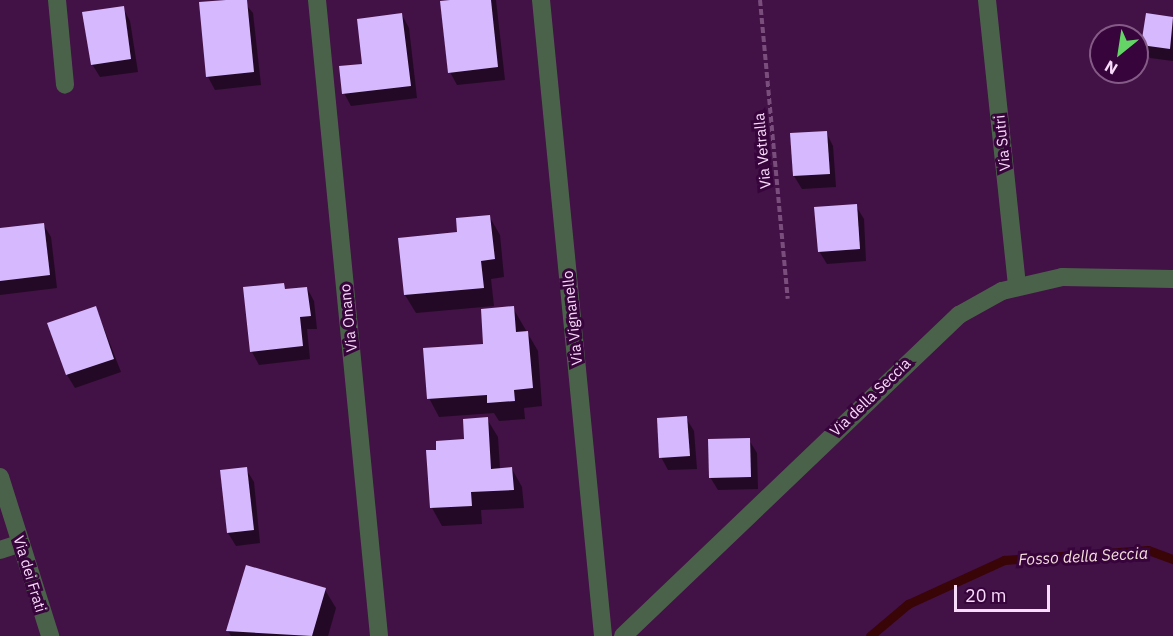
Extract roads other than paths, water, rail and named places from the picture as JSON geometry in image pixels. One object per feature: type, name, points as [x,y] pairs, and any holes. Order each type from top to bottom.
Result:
[{"type":"street","points":[[57,0],[65,85]]},
{"type":"street","name":"Via Onano","points":[[317,0],[379,636]]},
{"type":"street","name":"Via Vignanello","points":[[541,0],[603,636]]},
{"type":"street","name":"Via Sutri","points":[[987,0],[1017,286]]},
{"type":"street","name":"Via della Seccia","points":[[623,636],[944,327],[973,305],[1017,286],[1080,275],[1173,279]]},
{"type":"street","name":"Via dei Frati","points":[[0,477],[50,636]]},
{"type":"street","points":[[0,550],[21,543]]},
{"type":"waterway","name":"Fosso della Seccia","points":[[870,636],[908,604],[1004,560],[1148,550],[1173,559]]}]
